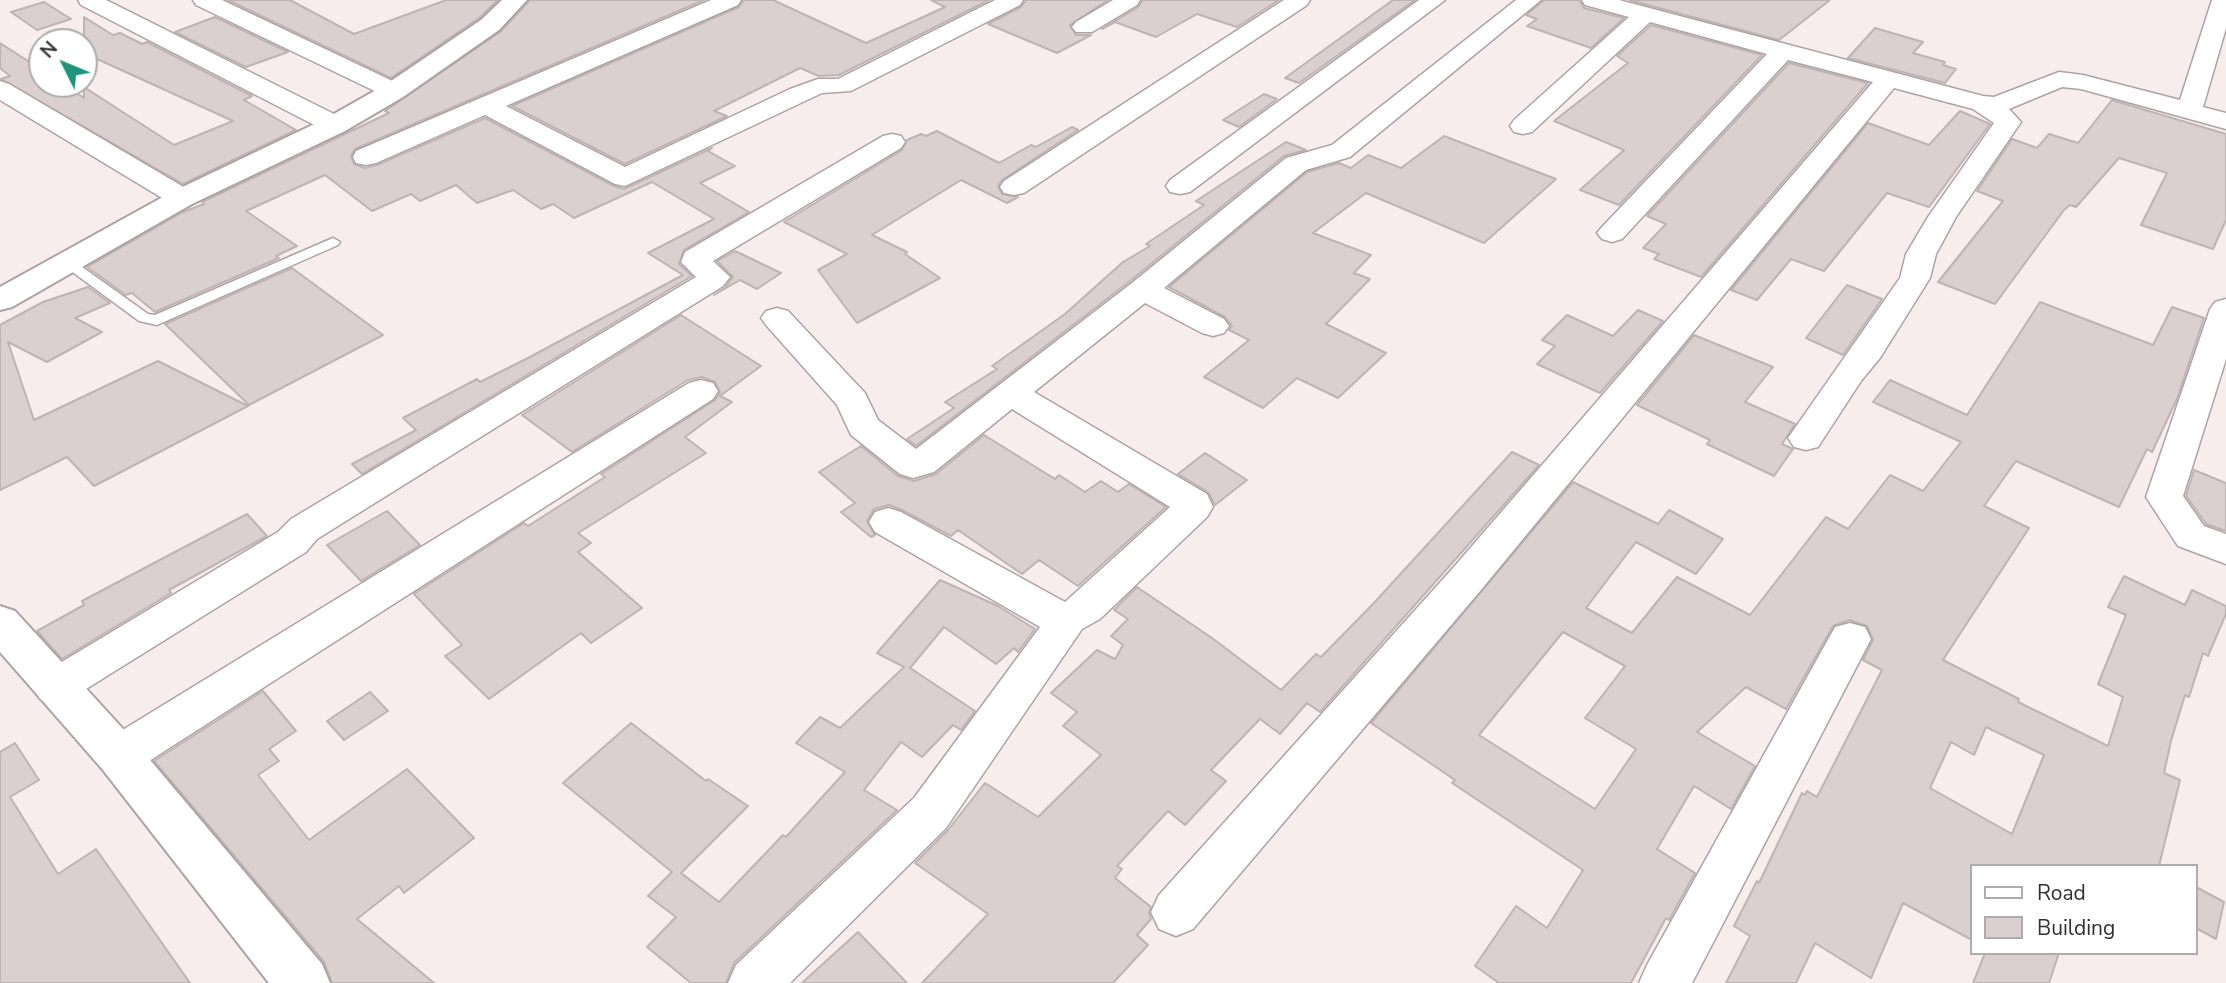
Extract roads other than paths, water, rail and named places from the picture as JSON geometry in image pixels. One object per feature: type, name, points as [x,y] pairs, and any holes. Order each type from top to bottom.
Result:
[{"type":"street","points":[[89,0],[335,125]]},
{"type":"street","points":[[204,0],[394,91]]},
{"type":"street","points":[[0,300],[181,198],[335,125],[394,91],[490,25],[515,0]]},
{"type":"street","points":[[366,157],[730,0]]},
{"type":"street","points":[[485,105],[625,178],[799,94],[818,86],[842,86],[1012,0]]},
{"type":"street","points":[[1084,27],[1129,0]]},
{"type":"street","points":[[1014,187],[1299,0]]},
{"type":"street","points":[[1180,186],[1434,0]]},
{"type":"street","points":[[776,318],[853,401],[863,427],[913,465],[921,463],[1143,289],[1296,164],[1341,150],[1530,0]]},
{"type":"street","points":[[1593,0],[1982,104],[1997,105],[2059,79],[2083,82],[2226,121]]},
{"type":"street","points":[[2189,111],[2222,0]]},
{"type":"street","points":[[1523,126],[1644,15]]},
{"type":"street","points":[[1612,233],[1784,50]]},
{"type":"street","points":[[1176,912],[1502,538],[1888,80]]},
{"type":"street","points":[[0,89],[181,198]]},
{"type":"street","points":[[1806,438],[1916,278],[1921,254],[1942,217],[2008,122],[1998,112],[1982,104]]},
{"type":"street","points":[[55,687],[292,542],[304,529],[712,280],[715,277],[696,262],[696,258],[892,142]]},
{"type":"street","points":[[1143,289],[1213,326]]},
{"type":"street","points":[[2226,309],[2164,497],[2191,536],[2226,550]]},
{"type":"street","points":[[119,756],[701,391]]},
{"type":"street","points":[[888,522],[1059,619],[1077,615],[1086,608],[1194,507],[1194,504],[1011,393]]},
{"type":"street","points":[[754,983],[930,813],[1062,629],[1059,619]]},
{"type":"street","points":[[0,623],[119,756],[303,983]]},
{"type":"street","points":[[1665,983],[1850,639]]},
{"type":"lane","points":[[66,262],[144,318],[157,320],[333,242]]}]
